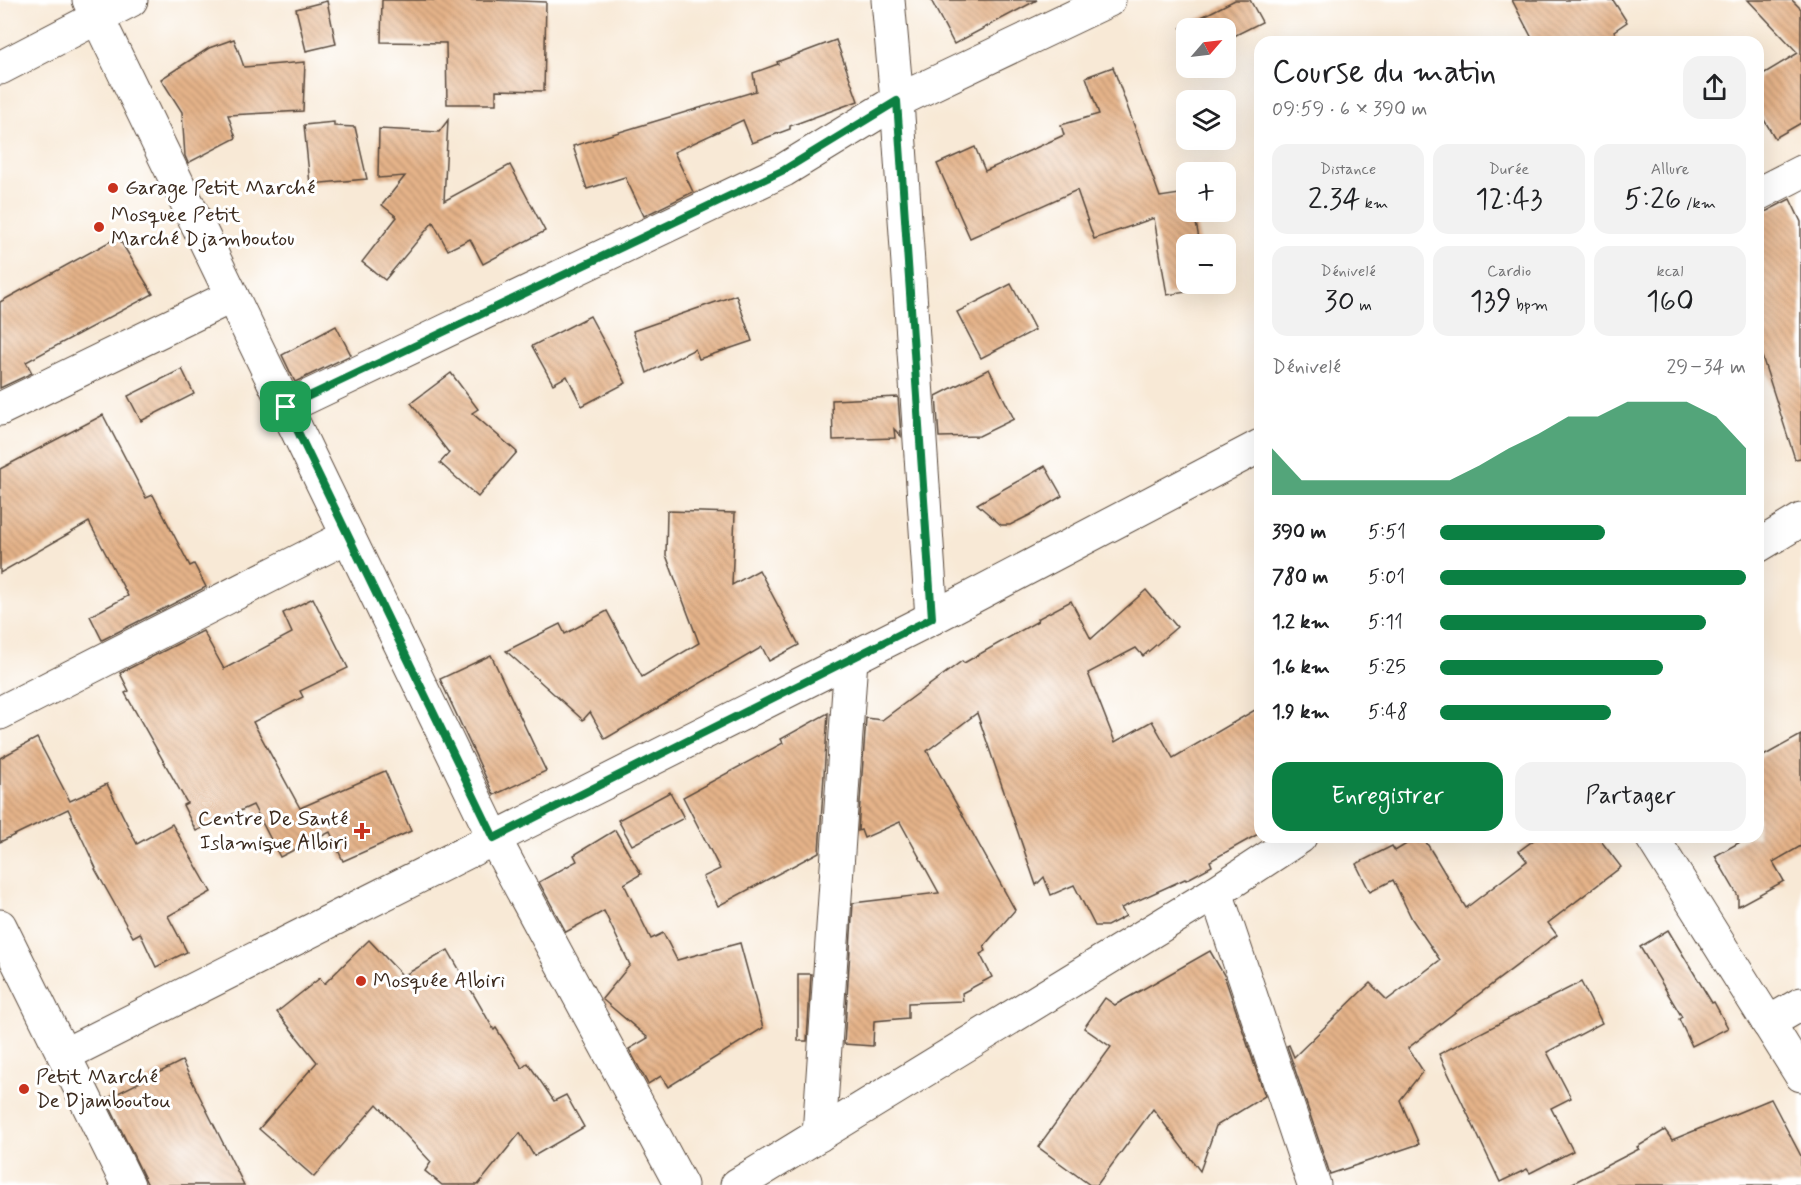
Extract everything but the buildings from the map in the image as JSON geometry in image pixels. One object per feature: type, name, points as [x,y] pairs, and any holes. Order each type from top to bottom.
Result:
[{"type":"street","points":[[0,68],[93,8],[131,0]]},
{"type":"street","points":[[888,0],[897,101],[932,618]]},
{"type":"street","points":[[286,407],[784,170],[897,101],[1109,0]]},
{"type":"street","points":[[93,8],[494,838],[681,1185]]},
{"type":"street","points":[[1764,191],[1801,172]]},
{"type":"street","points":[[0,409],[232,296]]},
{"type":"street","points":[[64,1055],[932,618],[1254,449]]},
{"type":"street","points":[[1764,542],[1801,520]]},
{"type":"street","points":[[0,713],[348,536]]},
{"type":"street","points":[[819,1136],[851,659]]},
{"type":"street","points":[[737,1185],[1216,892],[1291,843]]},
{"type":"street","points":[[1656,843],[1801,1075]]},
{"type":"street","points":[[1216,892],[1314,1185]]},
{"type":"street","points":[[0,926],[128,1185]]},
{"type":"street","points":[[1768,1023],[1801,1004]]},
{"type":"place","name":"Garage Petit Marché","points":[[113,188]]},
{"type":"place","name":"Mosquee Petit Marché Djamboutou","points":[[99,227]]},
{"type":"place","name":"Centre De Santé Islamique Albiri","points":[[362,831]]},
{"type":"place","name":"Mosquée Albiri","points":[[361,981]]},
{"type":"place","name":"Petit Marché De Djamboutou","points":[[24,1089]]},
{"type":"route","points":[[897,101],[932,618],[494,838],[286,407],[784,170],[897,101]]}]
